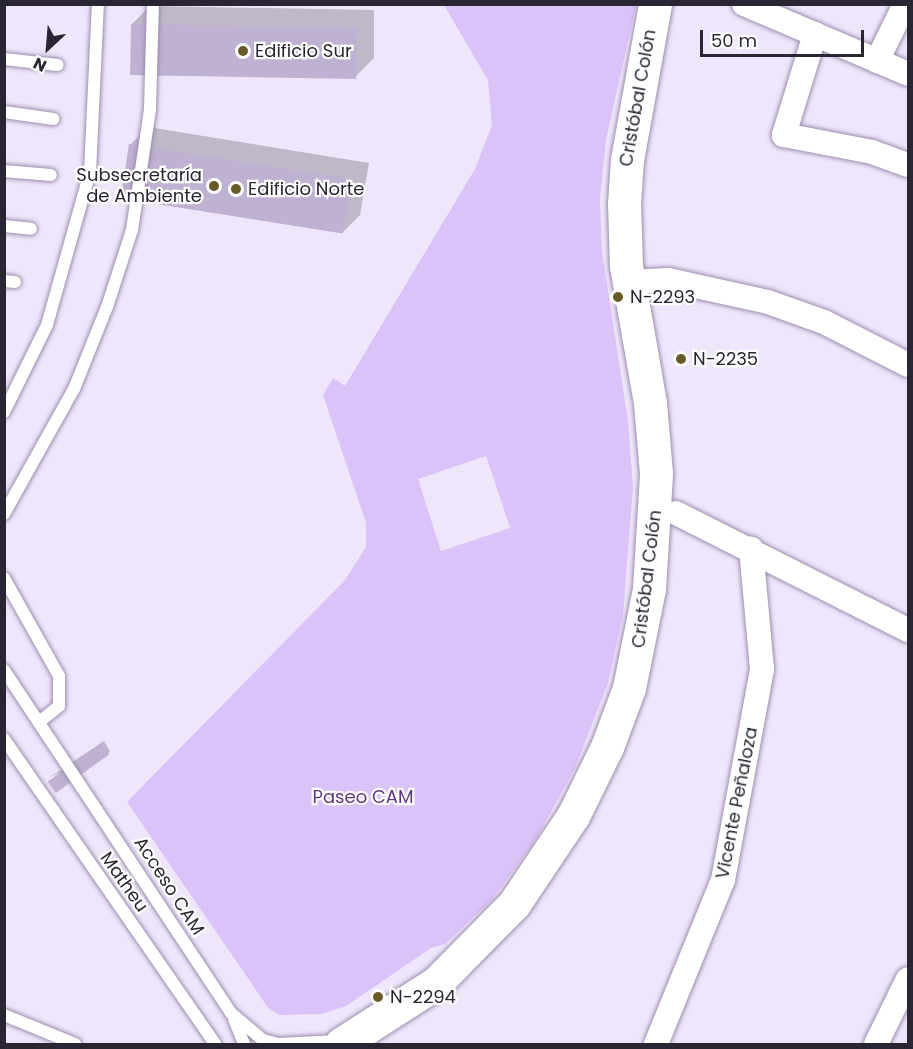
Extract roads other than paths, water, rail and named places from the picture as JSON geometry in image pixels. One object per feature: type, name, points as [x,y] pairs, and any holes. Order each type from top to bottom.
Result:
[{"type":"main road","name":"Cristóbal Colón","points":[[384,1044],[432,1012],[505,947],[551,889],[593,823],[626,754],[650,687],[667,612],[676,513],[673,433],[639,281],[624,236],[625,175],[655,4]]},
{"type":"main road","name":"Cristóbal Colón","points":[[346,1042],[436,983],[514,904],[573,816],[620,717],[643,627],[656,509],[655,439],[639,281],[644,190],[675,4]]},
{"type":"street","points":[[744,4],[909,74]]},
{"type":"street","points":[[877,60],[905,4]]},
{"type":"street","points":[[815,34],[784,135],[872,152],[909,165]]},
{"type":"street","points":[[639,281],[675,281],[788,308],[909,365]]},
{"type":"street","points":[[676,513],[909,630]]},
{"type":"street","name":"Vicente Peñaloza","points":[[656,1044],[723,880],[762,669],[751,549]]},
{"type":"street","points":[[876,1044],[909,979]]},
{"type":"lane","points":[[4,412],[47,326],[90,172],[98,4]]},
{"type":"lane","points":[[4,514],[74,389],[107,307],[132,230],[150,109],[153,4]]},
{"type":"lane","points":[[4,59],[58,65]]},
{"type":"lane","points":[[4,112],[54,119]]},
{"type":"lane","points":[[4,171],[51,175]]},
{"type":"lane","points":[[4,226],[31,229]]},
{"type":"lane","points":[[4,578],[59,676],[59,706],[39,722]]},
{"type":"lane","name":"Acceso CAM","points":[[4,670],[231,1013],[252,1032],[278,1044],[346,1042]]},
{"type":"lane","name":"Matheu","points":[[4,739],[215,1044]]},
{"type":"lane","points":[[231,1013],[244,1044]]},
{"type":"lane","points":[[4,1015],[75,1044]]},
{"type":"place","name":"Edificio Sur","points":[[243,51]]},
{"type":"place","name":"Subsecretaría de Ambiente","points":[[214,186]]},
{"type":"place","name":"Edificio Norte","points":[[236,189]]},
{"type":"place","name":"N-2293","points":[[618,297]]},
{"type":"place","name":"N-2235","points":[[681,359]]},
{"type":"place","name":"N-2294","points":[[378,997]]},
{"type":"park label","name":"Paseo CAM","points":[[363,797]]}]
